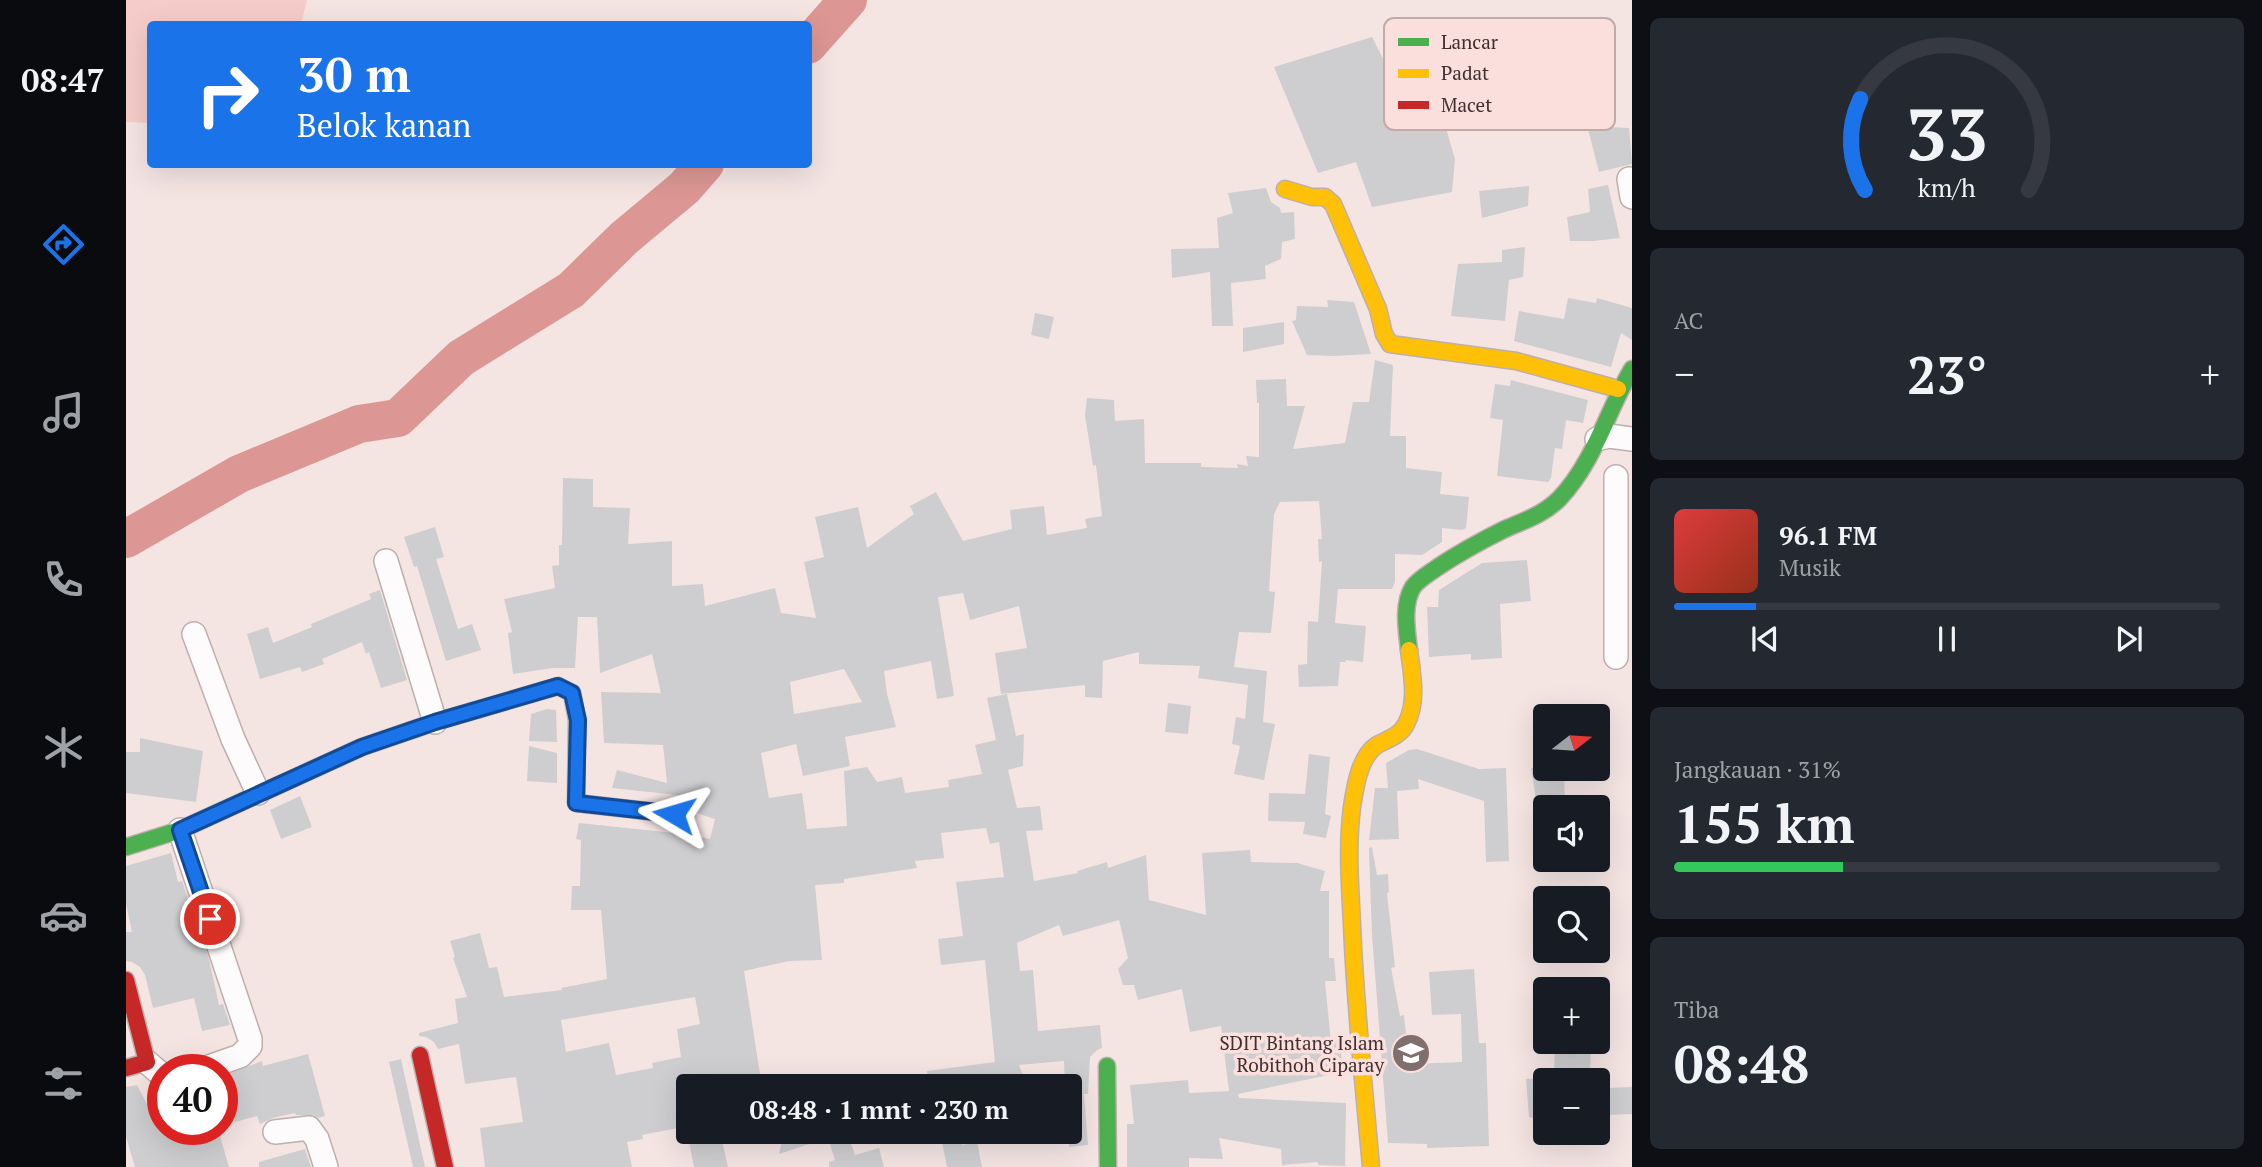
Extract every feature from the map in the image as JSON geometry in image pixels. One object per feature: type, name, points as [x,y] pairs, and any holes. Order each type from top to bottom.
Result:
[{"type":"street","points":[[1286,189],[1312,197],[1325,197],[1333,204],[1390,344],[1419,350],[1478,354],[1542,366],[1618,389]]},
{"type":"street","points":[[1371,1167],[1354,989],[1349,822],[1360,770],[1369,752],[1396,737],[1410,713],[1407,609],[1413,587],[1430,572],[1503,530],[1538,515],[1560,499],[1597,439],[1618,389],[1632,369]]},
{"type":"street","points":[[1597,439],[1609,436],[1632,439]]},
{"type":"street","points":[[1577,475],[1624,478],[1616,657]]},
{"type":"street","points":[[386,561],[435,722]]},
{"type":"street","points":[[194,634],[233,739],[258,793]]},
{"type":"street","points":[[126,847],[180,830],[362,747],[435,722],[558,686],[572,693],[578,720],[576,803],[674,814]]},
{"type":"street","points":[[180,830],[250,1039],[250,1046],[238,1057]]},
{"type":"street","points":[[126,980],[145,1069]]},
{"type":"street","points":[[421,1055],[445,1167]]},
{"type":"street","points":[[1107,1066],[1108,1167]]},
{"type":"street","points":[[275,1132],[309,1128],[317,1139],[326,1167]]},
{"type":"shaded area","points":[[126,0],[307,0],[302,21],[147,21],[147,123],[126,122]]},
{"type":"building","points":[[1372,37],[1384,61],[1384,130],[1446,130],[1455,159],[1452,192],[1372,207],[1356,162],[1318,173],[1274,67]]},
{"type":"building","points":[[1629,128],[1632,164],[1599,172],[1588,130]]},
{"type":"building","points":[[1608,185],[1620,238],[1570,241],[1567,217],[1590,212],[1588,189]]},
{"type":"building","points":[[1529,186],[1528,206],[1482,218],[1479,191]]},
{"type":"building","points":[[1266,188],[1271,202],[1280,208],[1281,213],[1294,212],[1295,239],[1282,242],[1281,259],[1265,266],[1266,279],[1231,283],[1233,326],[1212,326],[1210,272],[1172,278],[1171,249],[1219,248],[1217,218],[1233,213],[1228,193]]},
{"type":"building","points":[[1525,247],[1523,277],[1509,280],[1505,321],[1451,316],[1458,264],[1502,262],[1502,250]]},
{"type":"building","points":[[1568,298],[1596,303],[1597,298],[1632,308],[1632,340],[1621,333],[1611,367],[1514,341],[1519,311],[1564,319]]},
{"type":"building","points":[[1327,300],[1354,302],[1371,354],[1307,355],[1292,321],[1296,320],[1297,306],[1328,307]]},
{"type":"building","points":[[1035,313],[1054,317],[1049,339],[1031,335]]},
{"type":"building","points":[[1284,322],[1284,344],[1243,352],[1243,328]]},
{"type":"building","points":[[1375,360],[1393,365],[1390,436],[1406,436],[1406,468],[1442,472],[1440,494],[1469,497],[1466,528],[1442,528],[1442,542],[1422,555],[1395,554],[1395,582],[1392,589],[1338,589],[1335,623],[1366,626],[1363,662],[1340,662],[1338,686],[1299,687],[1298,665],[1307,664],[1308,621],[1318,622],[1322,561],[1319,562],[1318,539],[1322,539],[1319,501],[1280,502],[1274,514],[1269,591],[1275,592],[1271,633],[1239,632],[1234,667],[1267,671],[1263,722],[1275,724],[1264,780],[1234,774],[1240,746],[1232,744],[1236,717],[1245,719],[1248,685],[1198,678],[1200,666],[1139,664],[1139,652],[1103,661],[1102,698],[1085,697],[1085,685],[1001,694],[995,653],[1027,648],[1019,606],[970,620],[963,593],[938,597],[954,696],[937,699],[931,661],[884,671],[896,727],[845,737],[850,766],[803,776],[796,744],[761,753],[769,798],[802,793],[807,829],[847,826],[844,771],[867,767],[877,782],[902,777],[905,793],[949,787],[948,780],[982,774],[975,745],[996,740],[987,698],[1007,694],[1016,736],[1024,734],[1023,766],[1008,770],[1017,808],[1040,806],[1043,830],[1026,831],[1034,881],[1078,873],[1077,871],[1107,862],[1108,868],[1146,855],[1149,900],[1206,915],[1202,853],[1250,850],[1251,862],[1297,863],[1325,871],[1320,891],[1329,891],[1329,958],[1334,958],[1336,981],[1325,981],[1331,1043],[1340,1043],[1343,1072],[1238,1094],[1239,1098],[1346,1103],[1345,1166],[1318,1165],[1318,1162],[1282,1165],[1281,1149],[1219,1138],[1223,1159],[1189,1158],[1189,1167],[1127,1167],[1127,1124],[1134,1124],[1130,1085],[1188,1080],[1189,1093],[1229,1091],[1221,1026],[1190,1032],[1182,989],[1138,1000],[1134,985],[1123,985],[1118,969],[1128,958],[1119,920],[1063,936],[1059,925],[1017,943],[1020,971],[1033,970],[1038,1031],[1100,1025],[1102,1048],[1090,1057],[1088,1094],[1084,1094],[1088,1145],[1069,1147],[1069,1144],[1082,1144],[1082,1074],[1064,1074],[1064,1061],[1019,1065],[1022,1074],[927,1074],[927,1071],[995,1062],[985,960],[941,965],[938,939],[963,936],[956,882],[1004,877],[999,842],[990,844],[986,828],[941,833],[944,858],[915,861],[917,868],[844,879],[844,883],[815,885],[822,960],[789,961],[744,971],[760,1074],[676,1074],[676,1128],[642,1135],[643,1139],[627,1142],[632,1167],[485,1167],[480,1128],[523,1122],[516,1077],[465,1084],[459,1044],[438,1049],[434,1042],[419,1036],[419,1033],[458,1023],[455,999],[467,997],[450,941],[480,933],[489,968],[497,967],[504,997],[562,990],[561,988],[607,979],[601,910],[571,910],[572,886],[580,886],[581,840],[576,839],[579,823],[710,839],[715,819],[693,812],[686,799],[677,795],[612,788],[617,770],[667,783],[663,745],[604,743],[601,692],[661,693],[652,654],[600,673],[597,617],[578,617],[575,668],[553,668],[513,674],[508,633],[512,632],[504,599],[555,588],[552,566],[559,565],[559,545],[562,545],[563,478],[593,479],[593,507],[630,508],[628,544],[672,541],[672,586],[703,584],[705,606],[775,588],[781,613],[816,618],[804,562],[824,557],[815,517],[858,507],[867,548],[914,514],[910,506],[936,492],[963,541],[1012,529],[1010,510],[1044,506],[1047,535],[1087,528],[1085,519],[1102,516],[1096,465],[1093,466],[1085,415],[1087,398],[1114,400],[1115,421],[1144,419],[1145,463],[1201,463],[1201,467],[1238,468],[1237,464],[1248,466],[1246,456],[1259,457],[1259,403],[1256,380],[1286,379],[1287,406],[1305,406],[1293,449],[1345,443],[1353,402],[1369,402]],"holes":[[[844,669],[862,702],[794,714],[790,682]],[[695,997],[700,1024],[677,1029],[681,1057],[652,1063],[653,1068],[616,1075],[609,1043],[566,1052],[561,1020]]]},
{"type":"building","points":[[1511,380],[1588,400],[1583,423],[1566,420],[1562,449],[1555,448],[1551,478],[1548,482],[1497,476],[1503,420],[1490,418],[1495,384],[1510,386]]},
{"type":"building","points":[[435,527],[444,557],[436,559],[458,629],[472,624],[481,650],[446,661],[417,566],[414,567],[404,537]]},
{"type":"building","points":[[1527,560],[1531,601],[1500,604],[1502,658],[1471,660],[1471,654],[1429,657],[1427,607],[1438,607],[1439,590],[1482,563]]},
{"type":"building","points":[[380,590],[407,680],[381,688],[369,652],[366,654],[362,642],[322,659],[324,664],[302,672],[300,667],[260,679],[247,634],[268,627],[273,643],[371,599],[369,594]]},
{"type":"building","points":[[1168,703],[1191,706],[1188,734],[1165,732]]},
{"type":"building","points":[[547,709],[556,710],[557,742],[529,741],[531,714]]},
{"type":"building","points":[[140,738],[203,751],[196,802],[126,793],[126,752],[140,752]]},
{"type":"building","points":[[529,746],[557,753],[557,783],[527,781]]},
{"type":"building","points":[[1417,749],[1479,769],[1506,768],[1509,861],[1486,862],[1484,801],[1418,779],[1419,789],[1397,791],[1399,839],[1369,840],[1375,788],[1388,788],[1386,763],[1409,750]]},
{"type":"building","points":[[1309,754],[1330,757],[1325,814],[1331,816],[1326,838],[1303,834],[1305,822],[1268,821],[1269,793],[1305,794]]},
{"type":"building","points":[[1533,781],[1564,781],[1565,795],[1535,795]]},
{"type":"building","points":[[300,796],[312,827],[281,839],[270,810]]},
{"type":"building","points":[[1372,847],[1377,875],[1388,874],[1387,893],[1395,967],[1391,968],[1400,1016],[1404,1015],[1409,1064],[1462,1062],[1461,1014],[1432,1015],[1429,972],[1474,969],[1479,1043],[1486,1043],[1489,1146],[1427,1148],[1427,1144],[1388,1143],[1372,935],[1369,848]]},
{"type":"building","points":[[171,853],[178,882],[182,881],[209,959],[219,1005],[223,1004],[230,1025],[202,1031],[194,998],[153,1008],[145,975],[140,967],[126,961],[126,932],[132,932],[126,904],[126,866]]},
{"type":"building","points":[[308,1054],[325,1116],[318,1118],[295,1113],[260,1124],[257,1116],[238,1121],[238,1070],[262,1061],[263,1066]]},
{"type":"building","points":[[1555,1054],[1591,1054],[1590,1068],[1554,1068]]},
{"type":"building","points":[[401,1059],[425,1167],[413,1167],[389,1062]]},
{"type":"building","points":[[1526,1079],[1533,1079],[1533,1118],[1529,1117]]},
{"type":"building","points":[[137,1085],[147,1104],[147,1145],[223,1145],[229,1167],[135,1167],[126,1137],[126,1087]]},
{"type":"building","points":[[1632,1087],[1632,1114],[1610,1115],[1610,1088]]},
{"type":"building","points":[[689,1144],[723,1144],[728,1167],[694,1167]]},
{"type":"building","points":[[781,1144],[810,1144],[779,1154]]},
{"type":"building","points":[[830,1144],[851,1144],[855,1155],[879,1148],[884,1167],[829,1167],[829,1162],[835,1160]]},
{"type":"building","points":[[942,1144],[977,1144],[982,1167],[947,1167]]},
{"type":"building","points":[[305,1149],[311,1167],[259,1167],[259,1162]]},
{"type":"waterway","points":[[812,40],[848,0]]},
{"type":"waterway","points":[[126,539],[239,474],[359,424],[398,418],[461,358],[571,290],[624,238],[684,188],[702,168]]},
{"type":"traffic: fast","points":[[1409,650],[1406,610],[1413,587],[1454,557],[1553,505],[1582,469],[1632,369]]},
{"type":"traffic: fast","points":[[126,847],[180,830],[362,747],[435,722],[558,686],[572,693],[577,720],[576,803],[585,804]]},
{"type":"traffic: fast","points":[[1107,1066],[1108,1167]]},
{"type":"traffic: slow","points":[[1285,189],[1312,197],[1325,197],[1333,204],[1390,344],[1516,361],[1618,389]]},
{"type":"traffic: slow","points":[[1371,1167],[1353,954],[1350,822],[1356,782],[1366,757],[1377,745],[1400,732],[1410,715],[1413,688],[1409,650]]},
{"type":"traffic: jam","points":[[585,804],[674,814]]},
{"type":"traffic: jam","points":[[126,980],[147,1062],[126,1068]]},
{"type":"traffic: jam","points":[[420,1055],[445,1167]]},
{"type":"place","name":"SDIT Bintang Islam Robithoh Ciparay","points":[[1411,1053]]},
{"type":"route","points":[[210,919],[180,830],[362,747],[435,722],[558,686],[572,693],[578,720],[576,803],[674,814]]}]
